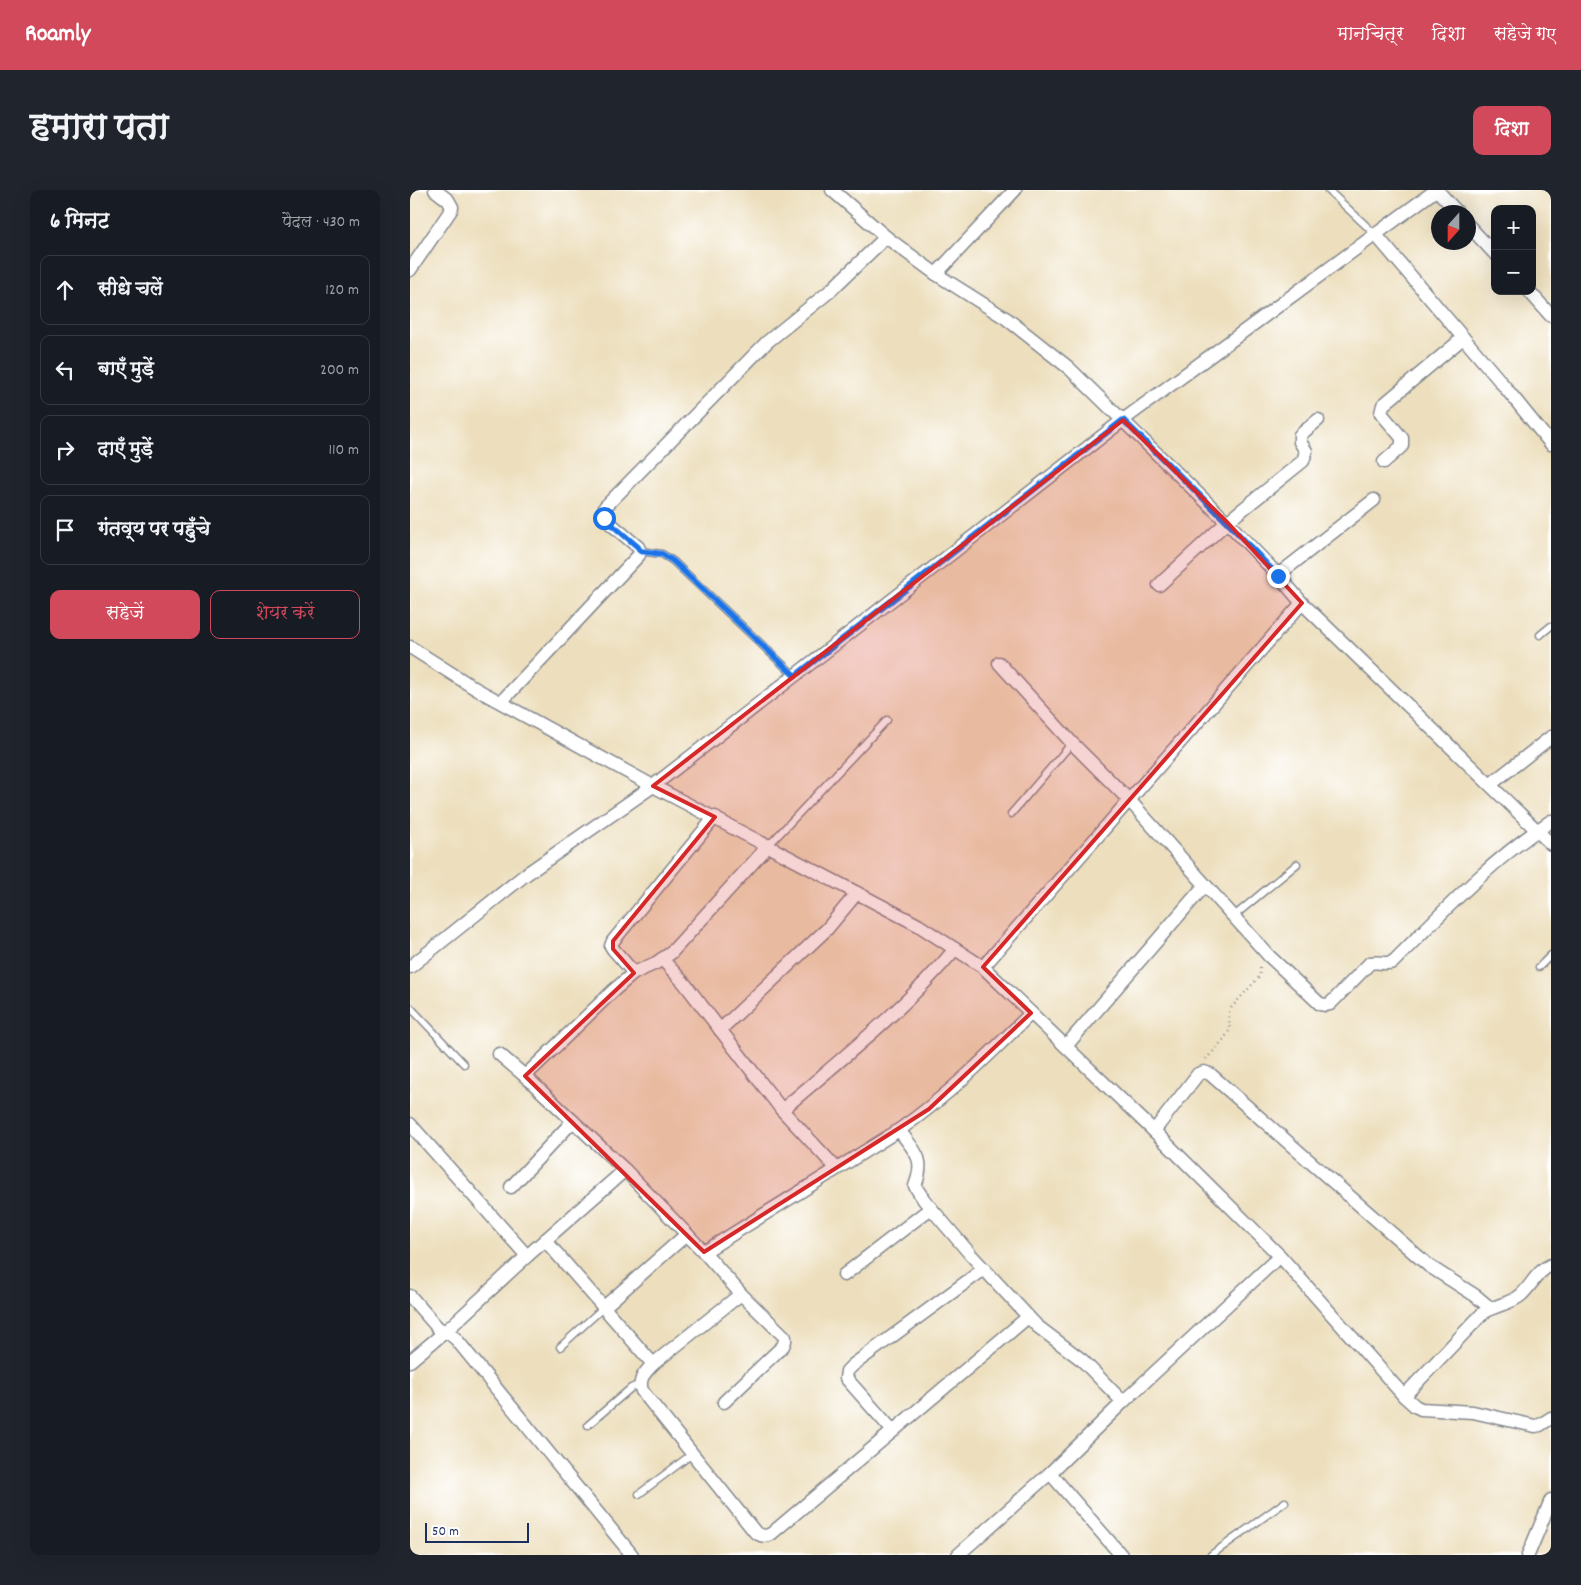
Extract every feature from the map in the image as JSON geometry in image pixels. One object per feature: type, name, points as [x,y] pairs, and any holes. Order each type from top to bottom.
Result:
[{"type":"street","points":[[410,270],[452,207],[448,200],[435,190]]},
{"type":"street","points":[[832,190],[886,237],[936,274],[1007,319],[1069,368],[1227,522],[1302,603],[1551,844]]},
{"type":"street","points":[[936,274],[1015,190]]},
{"type":"street","points":[[410,967],[526,875],[653,786],[1123,420],[1436,190],[1450,205]]},
{"type":"street","points":[[1476,234],[1491,250]]},
{"type":"street","points":[[1376,235],[1551,444]]},
{"type":"street","points":[[501,702],[639,555],[638,547],[604,518],[605,507],[767,342],[830,291],[886,237]]},
{"type":"street","points":[[1533,295],[1551,316]]},
{"type":"street","points":[[1384,462],[1403,443],[1402,438],[1380,413],[1383,405],[1464,338]]},
{"type":"street","points":[[1159,585],[1227,522],[1304,461],[1306,451],[1300,442],[1300,435],[1318,420]]},
{"type":"street","points":[[1278,576],[1374,500]]},
{"type":"street","points":[[984,967],[1302,603]]},
{"type":"street","points":[[410,648],[476,689],[653,786],[769,845],[918,925],[984,967],[1280,1256],[1415,1406],[1421,1409],[1473,1412],[1536,1426],[1551,1418]]},
{"type":"street","points":[[999,663],[1072,743],[1130,801],[1261,947],[1320,1004],[1330,1004],[1370,963],[1389,964],[1393,962],[1467,887],[1537,830],[1551,822]]},
{"type":"street","points":[[1491,784],[1551,737]]},
{"type":"street","points":[[634,973],[611,946],[613,940],[715,817]]},
{"type":"street","points":[[525,1076],[634,973],[671,953],[769,845]]},
{"type":"street","points":[[1066,1046],[1205,885]]},
{"type":"street","points":[[720,1030],[827,929],[857,893]]},
{"type":"street","points":[[782,1110],[913,995],[936,973],[955,949]]},
{"type":"street","points":[[662,959],[685,984],[782,1110],[836,1168]]},
{"type":"street","points":[[704,1252],[899,1130],[929,1109],[961,1082],[1031,1013]]},
{"type":"street","points":[[499,1054],[625,1170],[704,1252],[741,1294],[785,1337],[782,1346],[724,1402]]},
{"type":"street","points":[[1154,1131],[1198,1074],[1204,1072],[1210,1074],[1376,1217],[1429,1266],[1476,1296],[1490,1308]]},
{"type":"street","points":[[511,1187],[573,1122]]},
{"type":"street","points":[[410,1124],[527,1256]]},
{"type":"street","points":[[899,1130],[919,1158],[920,1174],[915,1186],[931,1208],[1028,1317],[1082,1360],[1122,1402]]},
{"type":"street","points":[[410,1361],[625,1170]]},
{"type":"street","points":[[844,1275],[931,1208]]},
{"type":"street","points":[[604,1307],[687,1234]]},
{"type":"street","points":[[545,1240],[653,1364]]},
{"type":"street","points":[[958,1555],[1050,1472],[1122,1402],[1280,1256]]},
{"type":"street","points":[[1404,1396],[1482,1314],[1490,1308],[1521,1295],[1541,1271],[1551,1264]]},
{"type":"street","points":[[893,1431],[846,1378],[847,1371],[984,1269]]},
{"type":"street","points":[[741,1294],[653,1364],[642,1376],[640,1384],[642,1391],[760,1536],[772,1534],[1028,1317]]},
{"type":"street","points":[[410,1296],[438,1328],[446,1331],[456,1339],[632,1555]]},
{"type":"street","points":[[1050,1472],[1121,1555]]},
{"type":"street","points":[[1528,1555],[1551,1500]]},
{"type":"lane","points":[[1328,190],[1376,235]]},
{"type":"lane","points":[[640,551],[662,554],[673,561],[795,676]]},
{"type":"lane","points":[[1540,635],[1551,626]]},
{"type":"lane","points":[[769,845],[887,720]]},
{"type":"lane","points":[[1011,814],[1072,743]]},
{"type":"lane","points":[[1234,916],[1296,864]]},
{"type":"lane","points":[[1539,968],[1551,955]]},
{"type":"lane","points":[[410,1008],[464,1064]]},
{"type":"lane","points":[[560,1347],[604,1307]]},
{"type":"lane","points":[[588,1425],[631,1388],[640,1384]]},
{"type":"lane","points":[[640,1494],[692,1454]]},
{"type":"lane","points":[[1211,1555],[1285,1502]]},
{"type":"path","points":[[1204,1072],[1204,1061],[1229,1031],[1228,1017],[1230,1009],[1260,976],[1261,947]]},
{"type":"highlighted area","points":[[1123,420],[1227,522],[1302,603],[983,967],[1031,1013],[929,1109],[704,1252],[525,1076],[634,973],[613,949],[613,941],[715,817],[653,786]]},
{"type":"route","points":[[604,518],[638,547],[640,551],[662,554],[673,561],[795,676],[1123,420],[1227,522],[1278,576]]}]
